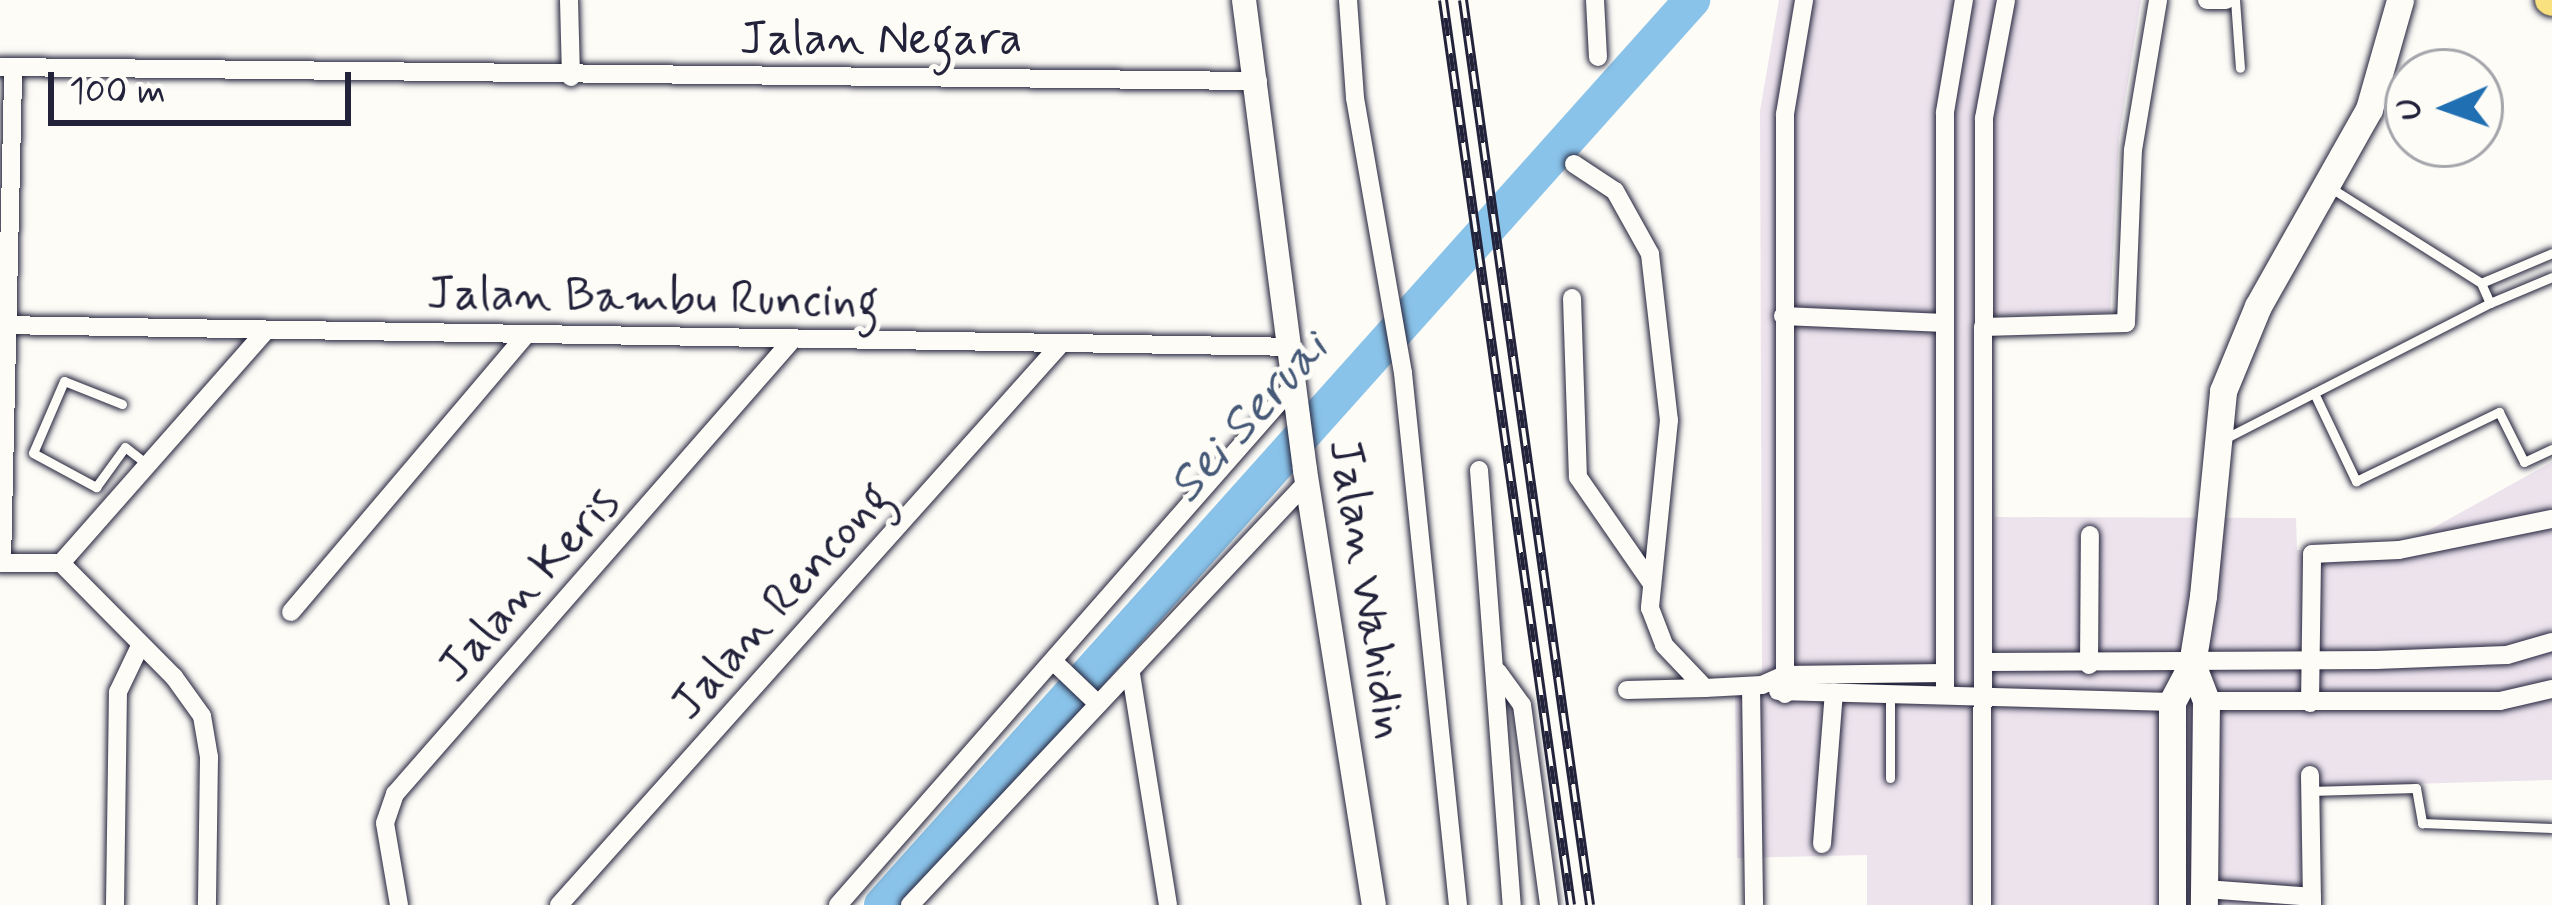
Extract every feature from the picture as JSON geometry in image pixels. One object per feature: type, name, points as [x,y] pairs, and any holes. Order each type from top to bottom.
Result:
[{"type":"main road","points":[[2171,905],[2172,702],[2192,664],[2216,443],[2231,362],[2331,188],[2369,109],[2400,0]]},
{"type":"main road","points":[[2192,664],[2206,701],[2204,897]]},
{"type":"street","points":[[569,0],[571,77]]},
{"type":"street","name":"Jalan Wahidin","points":[[1244,0],[1293,347],[1306,476],[1374,905]]},
{"type":"street","points":[[1348,0],[1388,306],[1398,344],[1458,905]]},
{"type":"street","points":[[1595,0],[1598,57]]},
{"type":"street","points":[[1785,684],[1785,114],[1804,0]]},
{"type":"street","points":[[1945,695],[1945,112],[1964,0]]},
{"type":"street","points":[[1982,905],[1984,118],[2006,0]]},
{"type":"street","points":[[1983,327],[2126,323],[2132,151],[2158,0]]},
{"type":"street","points":[[2207,0],[2231,0]]},
{"type":"street","points":[[7,67],[1,563],[61,563],[139,648],[189,693],[207,735],[207,905]]},
{"type":"street","name":"Jalan Negara","points":[[7,67],[571,77],[1258,81]]},
{"type":"street","points":[[1945,112],[1984,118]]},
{"type":"street","points":[[1574,164],[1615,191],[1650,254],[1669,420],[1652,584],[1654,628],[1705,688]]},
{"type":"street","points":[[1573,298],[1578,477],[1652,584]]},
{"type":"street","points":[[1783,316],[1945,323]]},
{"type":"street","name":"Jalan Bambu Runcing","points":[[5,325],[1058,347],[1293,347]]},
{"type":"street","points":[[61,563],[264,333]]},
{"type":"street","points":[[290,612],[525,336]]},
{"type":"street","name":"Jalan Keris","points":[[399,905],[385,823],[395,794],[793,339]]},
{"type":"street","name":"Jalan Rencong","points":[[560,905],[1058,347]]},
{"type":"street","points":[[838,905],[1057,665],[1296,388]]},
{"type":"street","points":[[1479,470],[1498,672],[1512,905]]},
{"type":"street","points":[[910,905],[1094,700],[1131,674],[1306,476]]},
{"type":"street","points":[[2310,704],[2312,554],[2399,550],[2552,519]]},
{"type":"street","points":[[2090,535],[2090,665]]},
{"type":"street","points":[[1985,662],[2192,664],[2507,655],[2552,642]]},
{"type":"street","points":[[115,905],[118,692],[139,648]]},
{"type":"street","points":[[1057,665],[1094,700]]},
{"type":"street","points":[[1498,672],[1522,705],[1549,905]]},
{"type":"street","points":[[1627,690],[1944,673]]},
{"type":"street","points":[[1131,674],[1168,905]]},
{"type":"street","points":[[1785,684],[1834,692],[2172,702]]},
{"type":"street","points":[[1754,905],[1756,686]]},
{"type":"street","points":[[2206,701],[2500,701],[2552,689]]},
{"type":"street","points":[[1822,844],[1834,692]]},
{"type":"street","points":[[2204,897],[2312,901],[2310,783]]},
{"type":"lane","points":[[2231,0],[2240,68]]},
{"type":"lane","points":[[2331,188],[2481,283],[2490,303]]},
{"type":"lane","points":[[2481,283],[2552,253]]},
{"type":"lane","points":[[2216,443],[2490,303],[2552,278]]},
{"type":"lane","points":[[122,404],[64,381],[33,442],[39,461],[91,487],[101,486],[125,447],[148,464]]},
{"type":"lane","points":[[2314,393],[2356,481],[2500,412],[2524,463],[2552,449]]},
{"type":"lane","points":[[4,445],[33,442]]},
{"type":"lane","points":[[1890,693],[1890,778]]},
{"type":"lane","points":[[2310,783],[2416,788],[2422,823],[2552,828]]},
{"type":"shaded area","points":[[1779,0],[2141,0],[2119,138],[2110,313],[1994,316],[1995,517],[2296,518],[2297,550],[2393,550],[2552,462],[2552,780],[2302,787],[2301,905],[1867,905],[1867,855],[1737,858],[1735,678],[1762,677],[1760,111]]},
{"type":"waterway","name":"Sei Seruai","points":[[882,905],[1692,0]]},
{"type":"railway","points":[[1443,0],[1571,905]]},
{"type":"railway","points":[[1463,0],[1590,905]]}]
